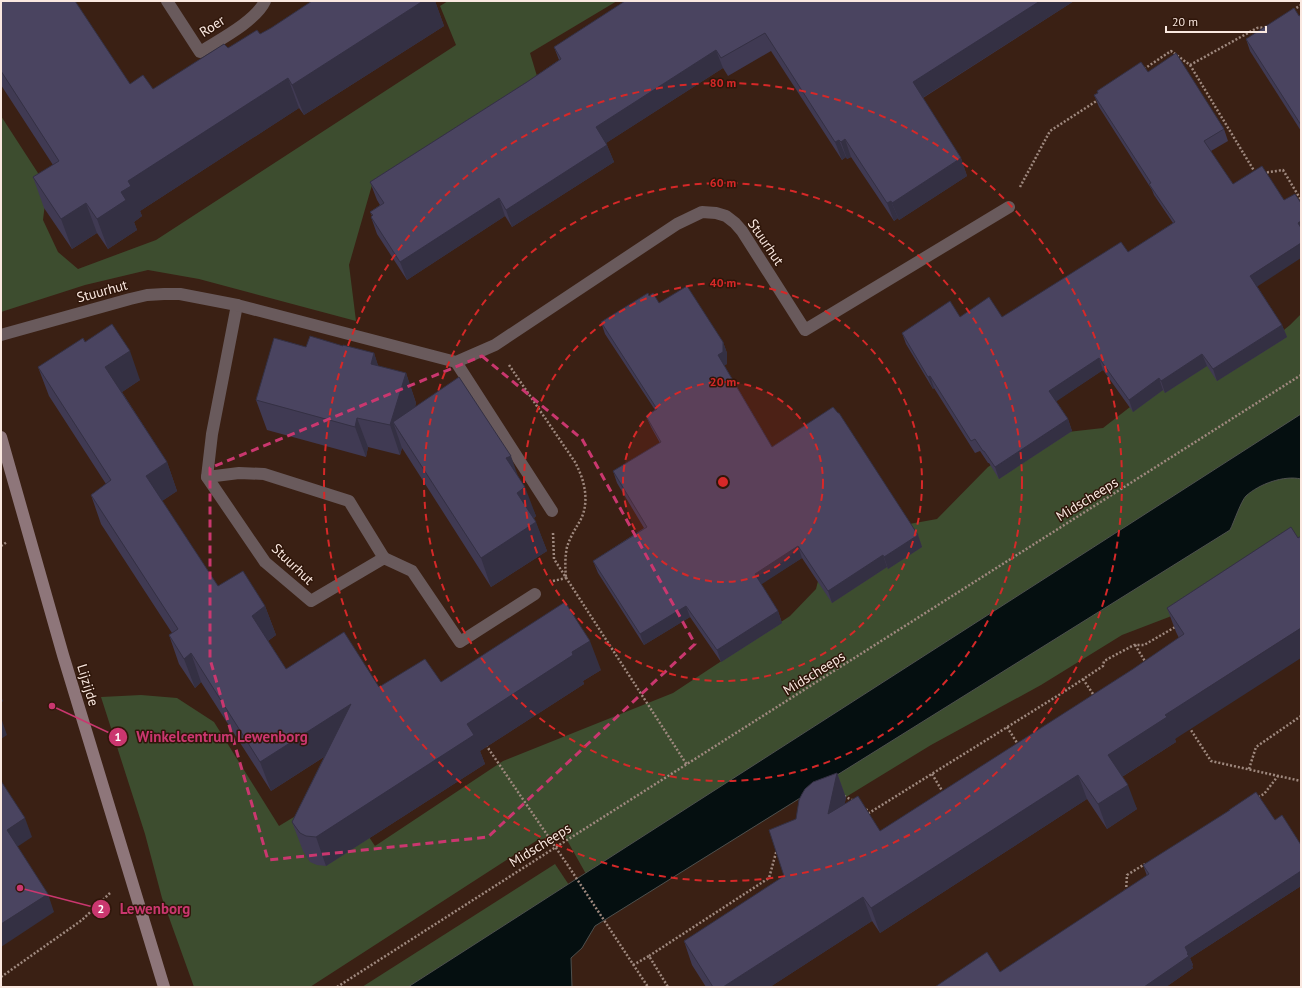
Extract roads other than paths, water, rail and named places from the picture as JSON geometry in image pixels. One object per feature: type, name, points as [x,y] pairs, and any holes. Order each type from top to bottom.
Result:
[{"type":"street","name":"Roer","points":[[167,1],[200,52],[250,19],[259,11],[265,1]]},
{"type":"street","name":"Stuurhut","points":[[1,335],[147,295],[180,294],[237,305],[456,362],[495,345],[677,224],[702,212],[716,213],[726,216],[742,231],[805,330],[1009,207]]},
{"type":"street","points":[[237,305],[212,434],[207,477],[239,473],[264,474],[349,501],[384,558],[412,571],[460,642],[535,594]]},
{"type":"street","points":[[456,362],[552,511]]},
{"type":"street","name":"Lijzijde","points":[[1,437],[57,633],[164,987]]},
{"type":"street","name":"Stuurhut","points":[[207,477],[265,562],[311,601],[384,558]]},
{"type":"place","name":"Winkelcentrum Lewenborg","points":[[52,706]]},
{"type":"place","name":"Lewenborg","points":[[20,888]]}]
